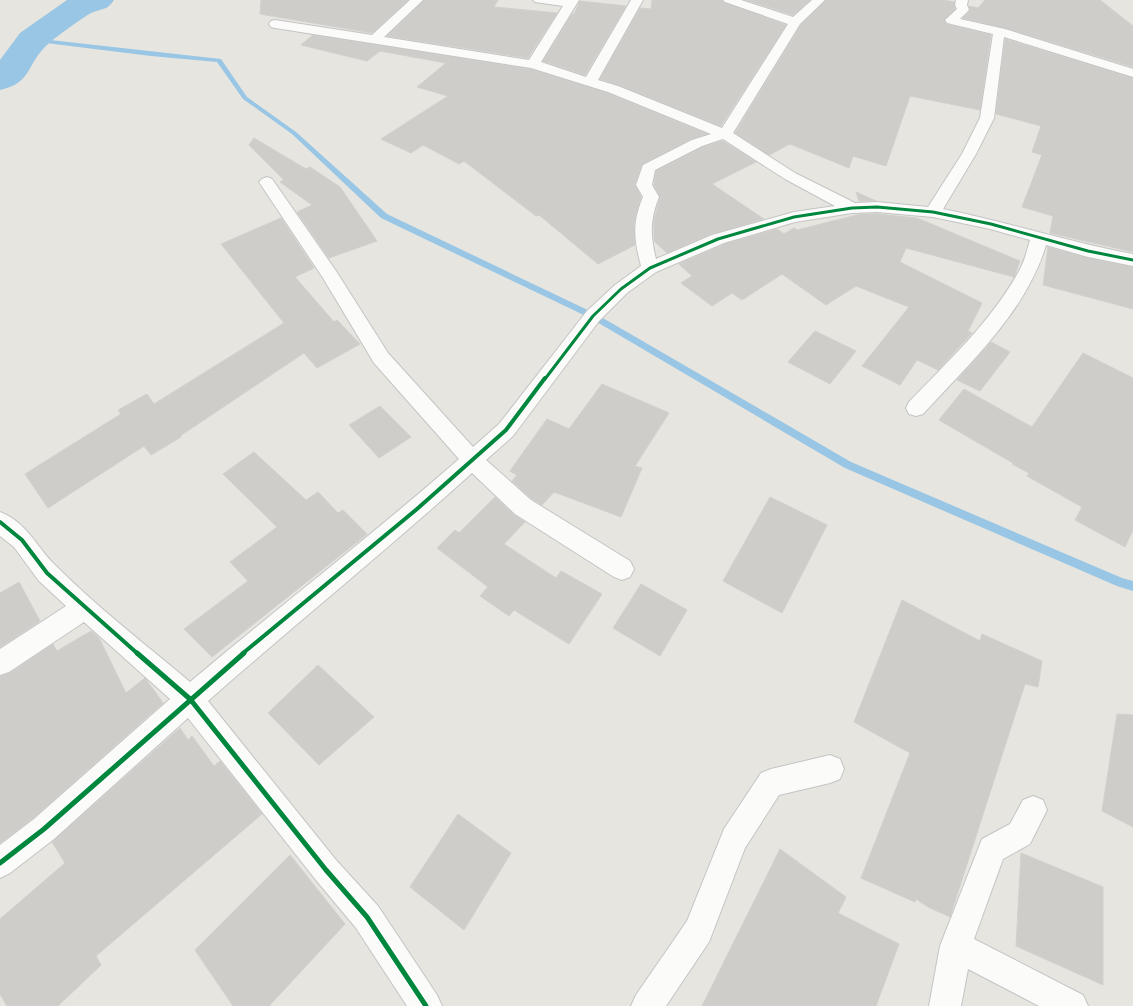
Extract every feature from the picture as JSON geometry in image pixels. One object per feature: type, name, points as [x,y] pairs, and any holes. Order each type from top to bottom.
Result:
[{"type":"street","points":[[375,39],[417,0]]},
{"type":"street","points":[[539,0],[573,1]]},
{"type":"street","points":[[590,82],[637,0]]},
{"type":"street","points":[[729,0],[795,22]]},
{"type":"street","points":[[650,268],[642,238],[642,222],[651,197],[644,185],[648,168],[697,143],[725,134],[795,22],[819,0]]},
{"type":"street","points":[[962,0],[961,5],[963,10],[951,20],[1001,32],[1133,74]]},
{"type":"street","points":[[533,64],[573,1]]},
{"type":"street","points":[[275,24],[533,64],[613,89],[725,134],[790,176],[852,208]]},
{"type":"street","points":[[933,212],[969,154],[987,118],[998,35],[1001,32]]},
{"type":"street","points":[[267,182],[330,275],[381,358],[472,460],[523,507],[622,569]]},
{"type":"street","points":[[0,863],[44,829],[257,641],[417,509],[506,430],[593,316],[621,289],[650,268],[718,239],[794,217],[852,208],[877,207],[933,212],[991,224],[1088,251],[1133,260]]},
{"type":"street","points":[[916,408],[978,342],[1016,291],[1030,268],[1040,237]]},
{"type":"street","points":[[0,522],[22,540],[47,573],[190,699],[326,870],[367,917],[426,1006]]},
{"type":"street","points":[[0,663],[85,608]]},
{"type":"street","points":[[648,1006],[698,931],[734,838],[770,783],[830,769]]},
{"type":"street","points":[[945,1006],[956,946],[992,850],[1020,834],[1033,810]]},
{"type":"street","points":[[956,946],[1072,1006]]},
{"type":"building","points":[[261,0],[408,0],[372,33],[260,14]]},
{"type":"building","points":[[424,0],[498,0],[494,7],[557,13],[528,58],[387,36]]},
{"type":"building","points":[[652,0],[722,0],[725,3],[786,25],[721,126],[619,85],[600,79],[640,8],[651,9]]},
{"type":"building","points":[[746,0],[810,0],[793,15]]},
{"type":"building","points":[[826,0],[944,0],[954,2],[955,9],[944,20],[946,24],[991,35],[980,110],[910,96],[886,166],[853,156],[849,168],[790,144],[769,155],[735,133],[801,25]]},
{"type":"building","points":[[985,0],[1100,0],[1133,26],[1133,67],[1005,28],[963,18],[970,11],[969,6],[978,8]]},
{"type":"building","points":[[580,1],[626,6],[585,75],[543,61],[572,14],[574,14]]},
{"type":"building","points":[[313,35],[531,69],[607,93],[707,134],[691,139],[642,164],[635,184],[641,197],[634,223],[635,245],[598,264],[539,215],[536,216],[464,161],[459,164],[423,145],[411,153],[381,139],[448,96],[417,87],[446,63],[380,51],[367,61],[301,45]]},
{"type":"building","points":[[1005,39],[1133,78],[1133,252],[1050,233],[1053,216],[1022,207],[1042,155],[1032,152],[1041,126],[996,114]]},
{"type":"building","points":[[254,138],[306,169],[310,167],[340,187],[377,241],[329,258],[297,212],[312,205],[280,182],[284,180],[249,145]]},
{"type":"building","points":[[723,141],[756,162],[712,184],[764,219],[711,234],[667,253],[654,241],[654,220],[660,198],[654,185],[656,171],[703,147]]},
{"type":"building","points":[[856,192],[876,201],[859,201]]},
{"type":"building","points":[[861,214],[917,218],[1020,261],[1014,277],[906,248],[900,262],[982,303],[968,331],[972,333],[938,370],[917,360],[900,385],[862,366],[909,307],[856,286],[826,305],[782,274],[742,300],[732,293],[712,306],[681,283],[692,276],[679,264],[725,244],[777,229],[784,234],[794,228],[797,230]]},
{"type":"building","points":[[281,218],[314,268],[295,277],[334,322],[337,320],[360,344],[317,368],[304,353],[180,436],[181,437],[151,455],[144,446],[48,508],[25,474],[121,414],[118,410],[147,394],[154,404],[284,323],[221,244]]},
{"type":"building","points":[[1048,247],[1088,258],[1133,267],[1133,309],[1043,285]]},
{"type":"building","points":[[815,331],[856,351],[830,384],[788,362]]},
{"type":"building","points":[[991,342],[1010,352],[980,391],[957,380]]},
{"type":"building","points":[[1083,353],[1133,378],[1133,530],[1125,547],[1075,520],[1082,507],[1027,476],[1029,473],[939,420],[964,389],[1032,427]]},
{"type":"building","points":[[602,384],[669,413],[635,466],[642,468],[621,517],[554,492],[542,505],[532,499],[512,481],[517,475],[510,471],[547,419],[569,429]]},
{"type":"building","points":[[380,406],[411,437],[379,458],[349,425]]},
{"type":"building","points":[[254,452],[306,500],[318,492],[338,513],[343,510],[367,534],[212,657],[184,629],[248,581],[230,562],[277,527],[223,474]]},
{"type":"building","points":[[495,497],[514,515],[525,522],[504,544],[556,578],[561,571],[602,594],[569,644],[514,610],[509,616],[480,596],[488,587],[437,548],[455,530],[459,533]]},
{"type":"building","points":[[770,497],[827,525],[782,613],[723,581]]},
{"type":"building","points":[[19,582],[40,621],[0,647],[0,593]]},
{"type":"building","points":[[641,584],[687,610],[660,656],[613,628]]},
{"type":"building","points":[[902,600],[980,641],[982,634],[1042,661],[1038,687],[1025,684],[950,917],[928,907],[916,899],[915,902],[861,878],[910,753],[854,722]]},
{"type":"building","points":[[91,631],[99,638],[126,693],[145,678],[163,703],[33,818],[0,843],[0,676],[10,673],[53,644],[57,651]]},
{"type":"building","points":[[318,665],[374,717],[319,765],[268,713]]},
{"type":"building","points":[[1117,714],[1133,715],[1133,827],[1102,811]]},
{"type":"building","points":[[180,728],[188,740],[192,736],[214,766],[220,761],[262,814],[96,956],[101,965],[58,1006],[7,1006],[0,994],[0,919],[65,863],[52,842]]},
{"type":"building","points":[[458,814],[511,853],[464,930],[410,887]]},
{"type":"building","points":[[780,849],[846,897],[838,913],[899,944],[876,1006],[702,1006]]},
{"type":"building","points":[[1021,853],[1103,887],[1103,985],[1016,946]]},
{"type":"building","points":[[290,855],[345,924],[269,1006],[233,1006],[195,950]]},
{"type":"waterway","points":[[0,79],[9,73],[32,40],[80,6],[98,0]]},
{"type":"waterway","points":[[32,40],[151,54],[219,60],[245,98],[294,133],[384,216],[593,316],[848,465],[1121,583],[1133,586]]},
{"type":"cycle path","points":[[0,863],[44,829],[257,641],[417,509],[506,430],[593,316],[621,289],[650,268],[718,239],[794,217],[852,208],[877,207],[933,212],[991,224],[1088,251],[1133,260]]},
{"type":"cycle path","points":[[0,522],[22,540],[47,573],[190,699],[326,870],[367,917],[426,1006]]}]
